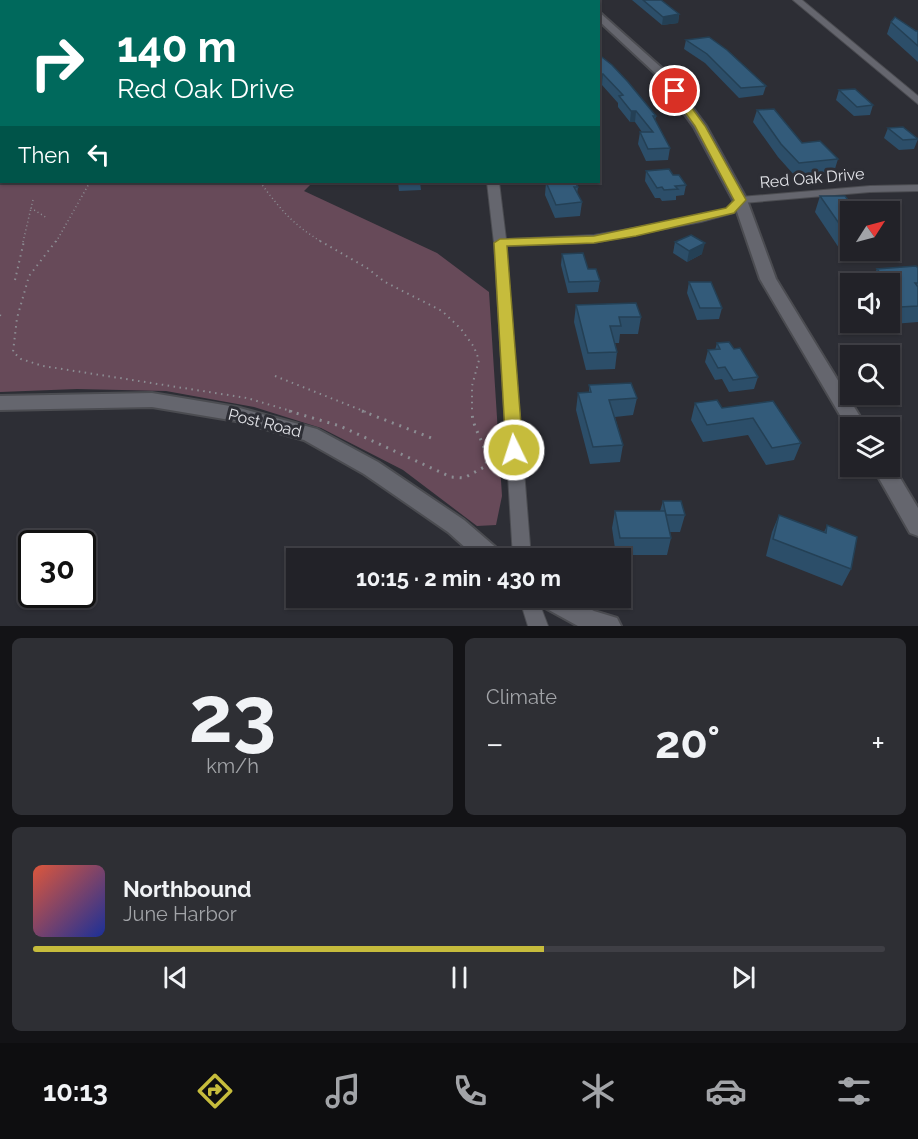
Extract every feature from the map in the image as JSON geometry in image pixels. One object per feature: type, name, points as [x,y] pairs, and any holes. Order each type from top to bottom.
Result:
[{"type":"street","points":[[797,0],[918,101]]},
{"type":"street","points":[[600,16],[660,72],[685,104],[720,161],[740,200],[768,279],[851,417]]},
{"type":"street","points":[[493,183],[500,243],[521,548]]},
{"type":"street","name":"Red Oak Drive","points":[[500,243],[594,239],[636,232],[730,211],[740,200],[870,189],[918,188]]},
{"type":"street","name":"Post Road","points":[[0,403],[152,400],[236,414],[310,434],[371,468],[456,526],[481,548]]},
{"type":"street","points":[[888,477],[918,527]]},
{"type":"street","points":[[532,608],[538,626]]},
{"type":"street","points":[[567,608],[590,620],[609,626]]},
{"type":"path","points":[[89,183],[54,243],[29,276],[17,318],[13,352],[21,359],[43,366],[247,398],[340,426],[451,477],[464,478],[486,466],[488,454],[472,418],[472,386],[479,360],[474,347],[461,328],[442,311],[385,282],[367,268],[300,229],[285,215],[261,183]]},
{"type":"path","points":[[15,280],[33,200]]},
{"type":"path","points":[[31,208],[47,218]]},
{"type":"path","points":[[275,376],[434,439]]},
{"type":"shaded area","points":[[0,183],[312,183],[304,191],[437,253],[489,292],[502,496],[496,525],[477,526],[403,470],[321,428],[254,407],[166,391],[77,389],[0,392]]},
{"type":"building","points":[[643,0],[661,0],[679,14],[663,17]]},
{"type":"building","points":[[895,17],[918,31],[918,46],[891,22]]},
{"type":"building","points":[[709,37],[727,50],[766,86],[741,88],[707,54],[686,40]]},
{"type":"building","points":[[600,56],[628,82],[656,116],[653,116],[670,148],[648,149],[640,132],[653,132],[636,111],[631,111],[619,96],[623,95],[603,74],[600,74]]},
{"type":"building","points":[[855,89],[873,105],[857,107],[839,90]]},
{"type":"building","points":[[774,109],[802,143],[820,141],[838,159],[799,163],[781,144],[757,110]]},
{"type":"building","points":[[903,127],[918,139],[903,140],[888,128]]},
{"type":"building","points":[[669,169],[673,175],[679,175],[686,185],[675,186],[678,189],[657,188],[646,171]]},
{"type":"building","points":[[546,183],[576,183],[578,187],[574,187],[582,202],[556,205]]},
{"type":"building","points":[[820,196],[845,196],[849,201],[840,201],[840,225]]},
{"type":"building","points":[[691,235],[705,243],[689,251],[675,242]]},
{"type":"building","points":[[583,253],[588,269],[596,269],[600,281],[569,282],[562,254]]},
{"type":"building","points":[[916,266],[918,268],[918,283],[915,283],[918,287],[918,306],[900,307],[900,273],[880,273],[877,269]]},
{"type":"building","points":[[689,282],[711,282],[722,308],[700,308]]},
{"type":"building","points":[[636,303],[641,317],[619,317],[621,326],[610,326],[617,352],[588,353],[576,305]]},
{"type":"building","points":[[729,342],[734,349],[740,348],[758,377],[733,380],[725,367],[718,368],[708,350],[720,349],[717,343]]},
{"type":"building","points":[[631,383],[637,398],[609,400],[623,445],[593,447],[578,393],[591,392],[589,385]]},
{"type":"building","points":[[717,400],[722,408],[773,401],[801,443],[772,448],[753,418],[707,425],[695,403]]},
{"type":"building","points":[[663,501],[681,501],[685,515],[666,515]]},
{"type":"building","points":[[615,511],[665,511],[671,538],[620,538]]},
{"type":"building","points":[[779,515],[826,533],[827,525],[857,537],[851,569],[773,539]]},
{"type":"route","points":[[514,450],[500,243],[594,239],[636,232],[730,211],[740,200],[700,126],[675,91]]}]
